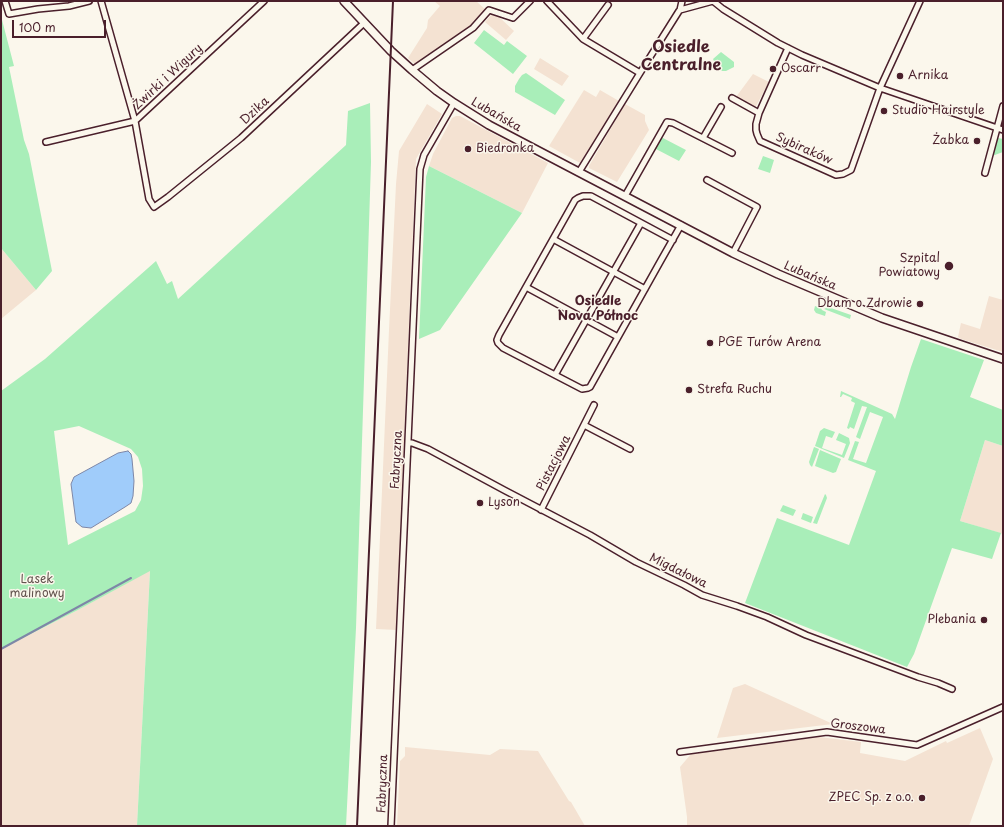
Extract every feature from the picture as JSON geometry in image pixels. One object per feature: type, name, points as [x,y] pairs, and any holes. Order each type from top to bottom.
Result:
[{"type":"main road","name":"Lubańska","points":[[344,1],[391,51],[412,70],[454,103],[489,124],[733,253],[805,286],[882,318],[1003,359]]},
{"type":"street","points":[[5,1],[9,14],[68,6],[89,1]]},
{"type":"street","points":[[108,1],[101,2],[136,121]]},
{"type":"street","name":"Żwirki i Wigury","points":[[46,142],[136,121],[264,1]]},
{"type":"street","points":[[412,70],[473,28],[489,10],[514,18],[530,1]]},
{"type":"street","points":[[547,1],[583,39],[640,72]]},
{"type":"street","points":[[580,172],[640,72],[674,17],[680,10],[682,1]]},
{"type":"street","points":[[680,10],[713,1],[727,12],[788,48],[880,88],[1003,130]]},
{"type":"street","name":"Sybiraków","points":[[788,48],[759,113],[756,130],[760,140],[836,175],[843,174],[851,170],[880,88],[920,1]]},
{"type":"street","points":[[583,39],[608,5]]},
{"type":"street","name":"Dzika","points":[[136,121],[149,200],[154,208],[241,138],[364,23]]},
{"type":"street","points":[[732,98],[759,113]]},
{"type":"street","name":"Fabryczna","points":[[391,826],[420,169],[424,155],[454,103]]},
{"type":"street","points":[[985,173],[1003,106]]},
{"type":"street","points":[[703,138],[721,107]]},
{"type":"street","points":[[625,196],[667,122],[673,123],[732,153]]},
{"type":"street","points":[[707,180],[757,207],[733,253]]},
{"type":"street","points":[[673,240],[591,196],[583,196],[575,200],[499,335],[497,340],[498,343],[503,348],[582,389],[588,388],[592,385],[618,337],[673,240],[681,225]]},
{"type":"street","points":[[555,375],[641,223]]},
{"type":"street","points":[[553,239],[645,289]]},
{"type":"street","points":[[526,287],[618,337]]},
{"type":"street","name":"Pistacjowa","points":[[542,510],[594,406]]},
{"type":"street","name":"Pistacjowa","points":[[584,425],[630,449]]},
{"type":"street","name":"Migdałowa","points":[[408,443],[428,449],[590,535],[636,562],[702,595],[767,617],[806,635],[952,689]]},
{"type":"street","name":"Groszowa","points":[[680,752],[827,732],[917,745],[1003,707]]},
{"type":"shaded area","points":[[434,1],[476,1],[486,10],[471,27],[416,65],[408,58],[427,28],[428,20],[440,6]]},
{"type":"shaded area","points":[[492,14],[497,15],[514,31],[506,40],[485,22]]},
{"type":"shaded area","points":[[540,58],[569,76],[562,86],[534,69]]},
{"type":"shaded area","points":[[753,74],[769,82],[755,108],[736,97]]},
{"type":"shaded area","points":[[584,90],[596,97],[600,90],[619,101],[580,163],[549,146]]},
{"type":"shaded area","points":[[427,104],[442,114],[416,159],[397,630],[376,629],[396,184],[399,151]]},
{"type":"shaded area","points":[[625,104],[645,115],[645,121],[649,130],[617,182],[589,168],[589,166]]},
{"type":"shaded area","points":[[460,116],[548,163],[522,213],[429,166],[433,154],[452,118]]},
{"type":"shaded area","points":[[1,248],[36,290],[1,319]]},
{"type":"shaded area","points":[[989,296],[1003,300],[1003,352],[958,337],[961,323],[980,329]]},
{"type":"shaded area","points":[[985,440],[1003,446],[1003,534],[960,521]]},
{"type":"shaded area","points":[[150,570],[137,826],[1,826],[1,649],[76,611]]},
{"type":"shaded area","points":[[745,684],[833,724],[717,738],[733,688]]},
{"type":"shaded area","points":[[980,728],[993,759],[969,826],[687,826],[680,767],[691,754],[819,737],[861,742],[860,753],[905,761],[946,741],[947,743]]},
{"type":"shaded area","points":[[405,747],[490,755],[500,749],[538,751],[585,826],[397,826],[400,761],[405,756]]},
{"type":"green space","points":[[1,16],[14,66],[9,67],[24,140],[29,154],[52,271],[36,290],[1,248]]},
{"type":"green space","points":[[484,30],[504,45],[507,41],[527,56],[513,74],[474,43]]},
{"type":"green space","points":[[721,52],[734,62],[734,67],[726,71],[722,71],[716,65],[713,59]]},
{"type":"green space","points":[[526,73],[565,100],[555,115],[515,92],[515,86],[519,79]]},
{"type":"green space","name":"Lasek malinowy","points":[[370,103],[371,162],[356,628],[346,826],[137,826],[150,571],[1,649],[1,391],[45,359],[156,261],[167,284],[172,281],[178,299],[346,145],[348,111]],"holes":[[[79,426],[131,449],[138,457],[142,469],[143,486],[141,500],[135,511],[68,545],[54,431]]]},
{"type":"green space","points":[[661,137],[686,150],[679,161],[654,148]]},
{"type":"green space","points":[[998,138],[1003,139],[1003,152],[992,156]]},
{"type":"green space","points":[[763,156],[774,160],[770,173],[758,169]]},
{"type":"green space","points":[[429,166],[522,213],[440,330],[419,339],[426,177]]},
{"type":"green space","points":[[815,306],[826,312],[825,316],[816,313],[814,310]]},
{"type":"green space","points":[[828,307],[851,315],[850,319],[824,309]]},
{"type":"green space","points":[[921,339],[984,360],[970,397],[1003,410],[1003,446],[985,440],[960,521],[1001,533],[992,559],[952,548],[914,654],[907,667],[745,603],[777,518],[849,545],[876,471],[848,460],[855,441],[859,442],[853,459],[866,463],[883,417],[870,412],[860,439],[856,437],[867,407],[862,406],[854,429],[850,427],[849,429],[847,428],[855,403],[851,401],[852,398],[843,394],[840,397],[841,391],[892,414],[895,419]]},
{"type":"green space","points":[[824,428],[835,432],[832,438],[826,436],[822,448],[842,455],[846,444],[836,440],[839,433],[849,438],[850,443],[844,458],[815,446],[820,431]]},
{"type":"green space","points":[[814,447],[819,449],[812,467],[809,462]]},
{"type":"green space","points":[[820,450],[841,459],[836,472],[833,473],[815,466]]},
{"type":"green space","points":[[825,494],[827,498],[817,524],[813,523]]},
{"type":"green space","points":[[783,505],[796,510],[793,516],[780,511]]},
{"type":"green space","points":[[803,513],[813,517],[811,523],[801,519]]},
{"type":"water","points":[[128,451],[131,454],[132,459],[134,481],[131,503],[91,528],[82,527],[76,522],[71,484],[74,477],[118,453]]},
{"type":"waterway","points":[[1,649],[131,578]]},
{"type":"railway","points":[[357,826],[393,1]]},
{"type":"place","name":"Oscarr","points":[[773,69]]},
{"type":"place","name":"Arnika","points":[[900,76]]},
{"type":"place","name":"Studio Hairstyle","points":[[884,111]]},
{"type":"place","name":"Żabka","points":[[977,141]]},
{"type":"place","name":"Biedronka","points":[[468,149]]},
{"type":"place","name":"Szpital Powiatowy","points":[[949,266]]},
{"type":"place","name":"Dbam o Zdrowie","points":[[920,304]]},
{"type":"place","name":"PGE Turów Arena","points":[[710,343]]},
{"type":"place","name":"Strefa Ruchu","points":[[689,390]]},
{"type":"place","name":"Lyson","points":[[480,503]]},
{"type":"place","name":"Plebania","points":[[984,620]]},
{"type":"place","name":"ZPEC Sp. z o.o.","points":[[922,798]]},
{"type":"district","name":"Osiedle Centralne","points":[[681,57]]},
{"type":"district","name":"Osiedle Nova Północ","points":[[598,308]]}]
